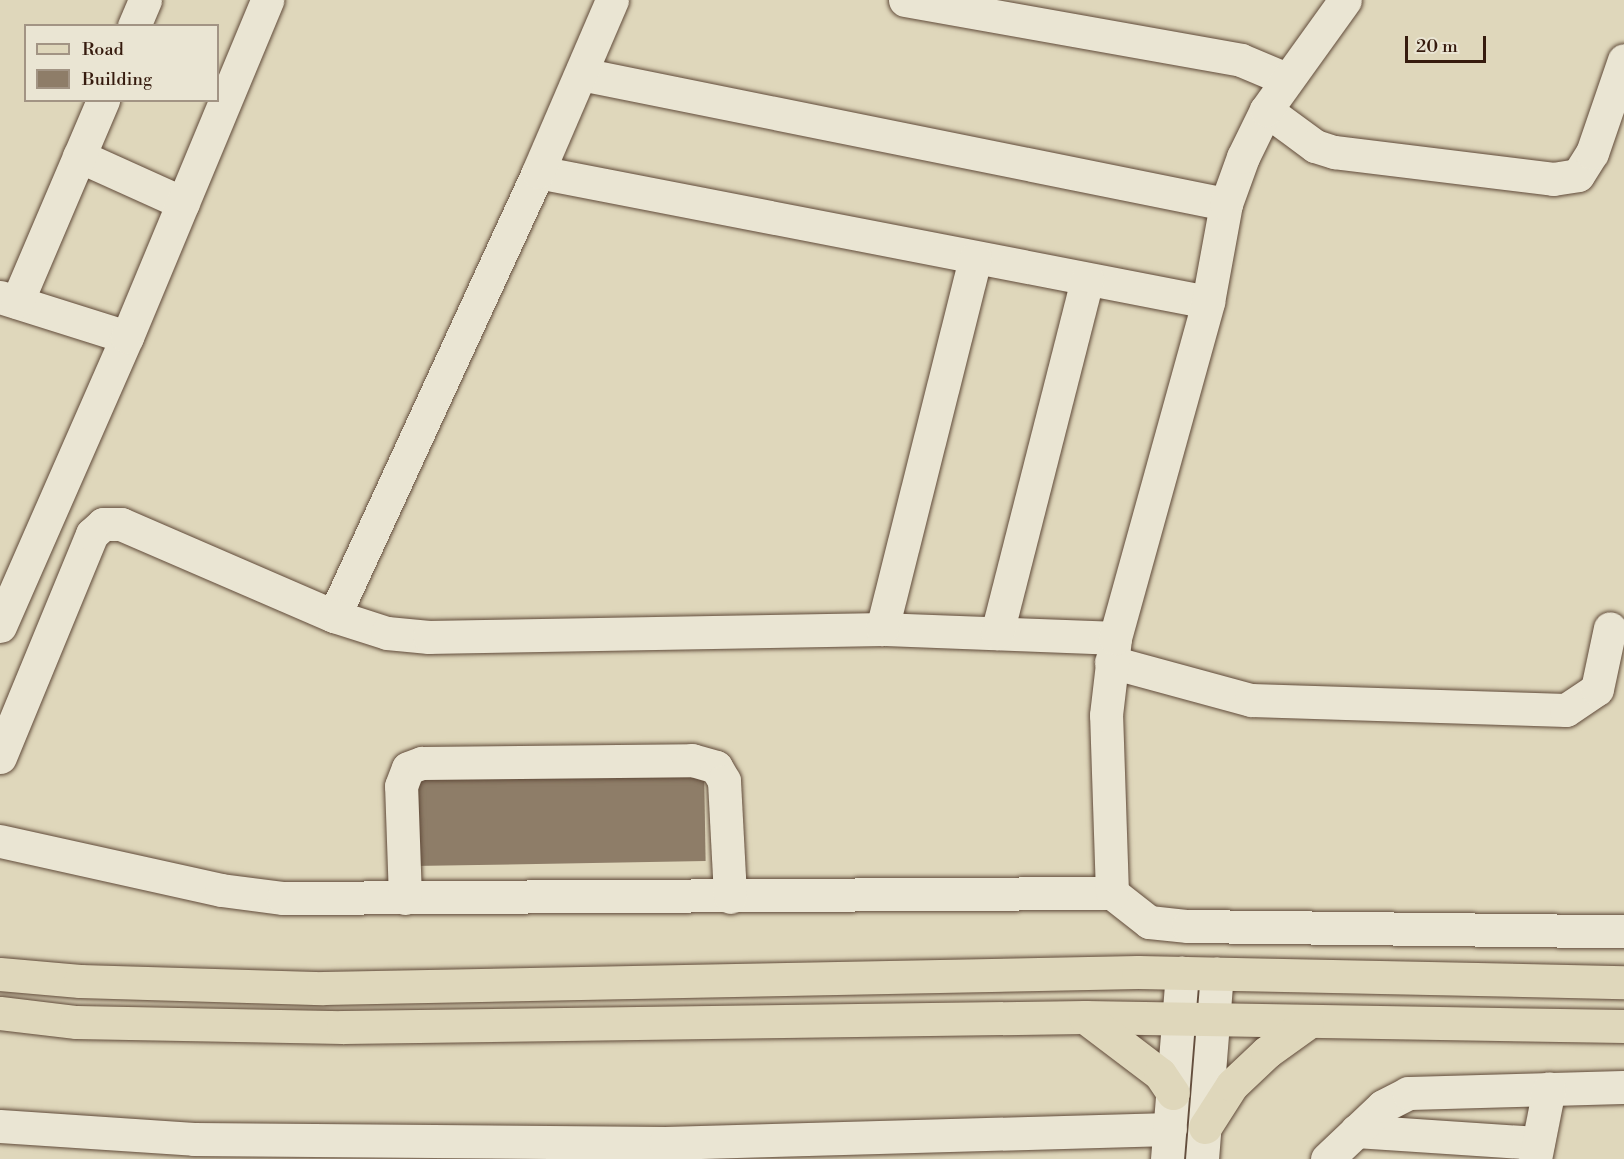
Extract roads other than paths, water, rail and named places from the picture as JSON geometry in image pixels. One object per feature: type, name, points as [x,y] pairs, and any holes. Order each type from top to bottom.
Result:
[{"type":"main road","points":[[0,974],[80,981],[323,988],[1182,973],[1624,982]]},
{"type":"main road","points":[[0,1013],[76,1022],[342,1027],[685,1025],[1085,1017],[1307,1023],[1624,1026]]},
{"type":"main road","points":[[1085,1017],[1161,1074],[1173,1093]]},
{"type":"main road","points":[[1205,1127],[1232,1085],[1267,1052],[1307,1023]]},
{"type":"street","points":[[135,24],[145,0]]},
{"type":"street","points":[[0,626],[127,337],[267,0]]},
{"type":"street","points":[[334,616],[538,172],[612,0]]},
{"type":"street","points":[[905,0],[1241,60],[1286,79]]},
{"type":"street","points":[[1112,893],[1106,715],[1113,650],[1208,302],[1226,204],[1243,157],[1266,110],[1286,79],[1345,0]]},
{"type":"street","points":[[1266,110],[1315,146],[1334,152],[1553,179],[1578,175],[1592,153],[1624,60]]},
{"type":"street","points":[[581,74],[1226,204]]},
{"type":"street","points":[[102,102],[79,156],[9,299],[127,337]]},
{"type":"street","points":[[79,156],[183,202]]},
{"type":"street","points":[[538,172],[975,259],[1208,302]]},
{"type":"street","points":[[882,629],[975,259]]},
{"type":"street","points":[[997,633],[1087,279]]},
{"type":"street","points":[[0,757],[92,534],[103,524],[121,524],[334,616],[387,633],[429,637],[882,629],[997,633],[1113,650],[1251,700],[1566,710],[1597,688],[1610,628]]},
{"type":"street","points":[[405,898],[400,786],[408,768],[422,763],[692,760],[716,767],[724,781],[730,897]]},
{"type":"street","points":[[0,841],[221,890],[283,898],[1112,893],[1149,922],[1188,926],[1624,931]]},
{"type":"street","points":[[0,1126],[194,1139],[308,1150],[664,1151],[1169,1144],[1182,973]]},
{"type":"street","points":[[1202,1159],[1217,974]]},
{"type":"street","points":[[1327,1159],[1383,1106],[1408,1093],[1624,1087]]},
{"type":"street","points":[[1356,1131],[1536,1151],[1548,1088]]}]
